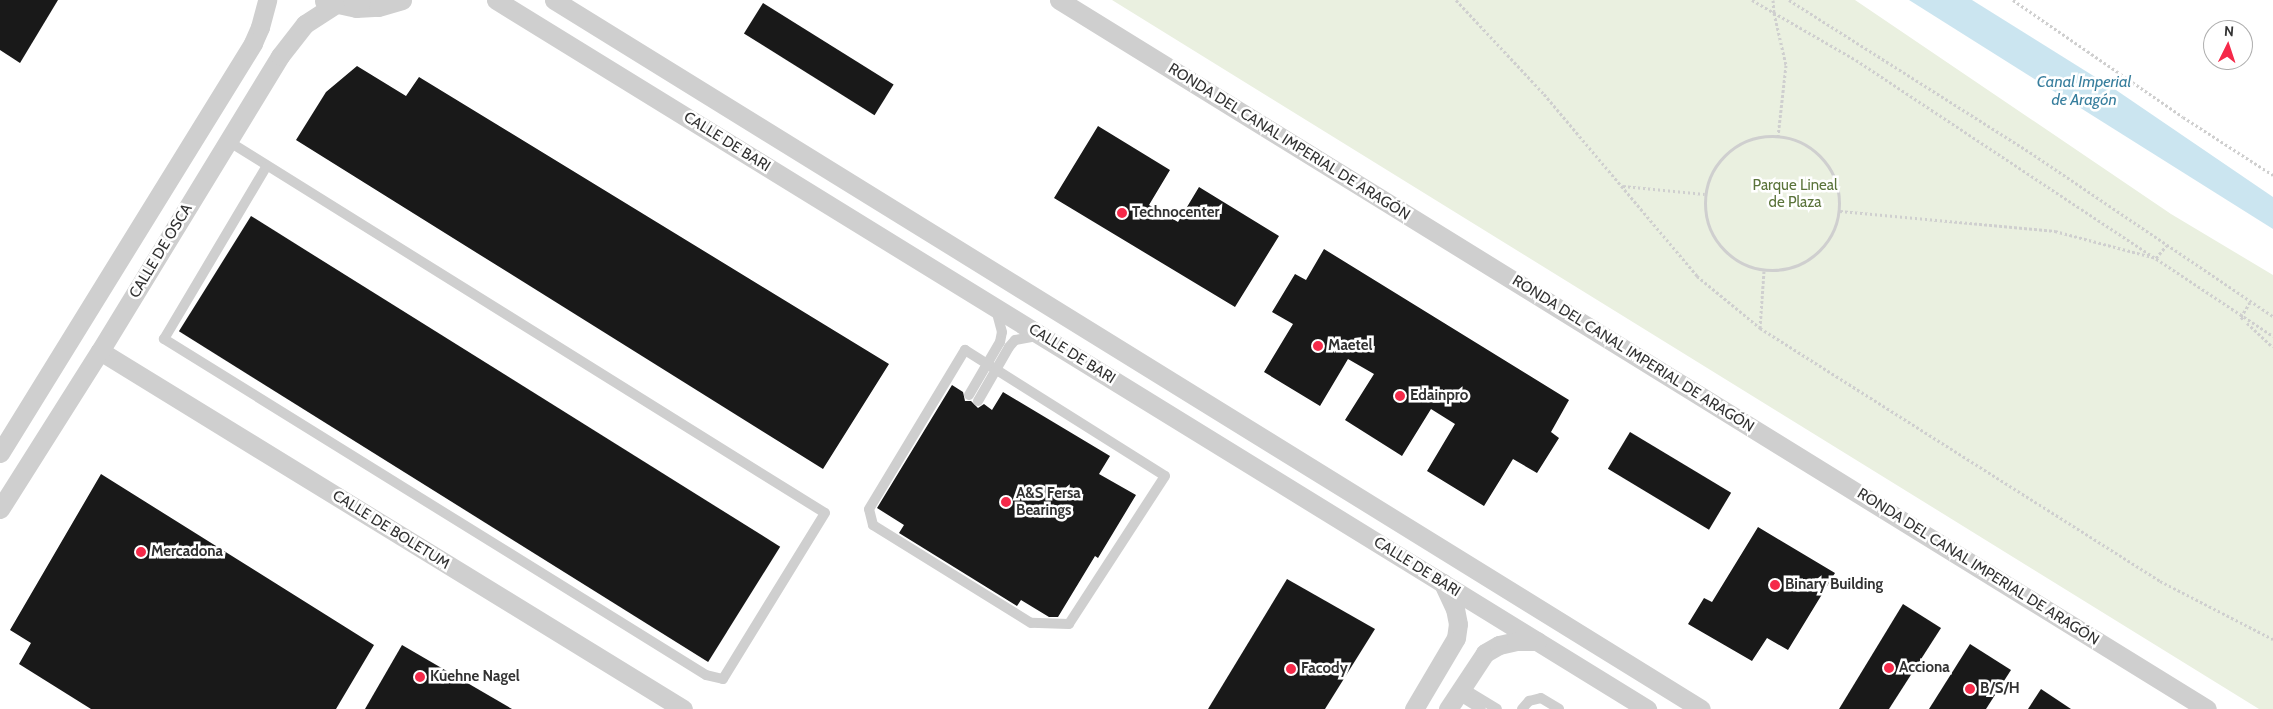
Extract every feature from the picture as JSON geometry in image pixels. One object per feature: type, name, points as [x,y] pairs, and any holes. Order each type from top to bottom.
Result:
[{"type":"street","name":"CALLE DE OSCA","points":[[0,453],[253,43],[260,27],[266,0]]},
{"type":"street","points":[[327,3],[356,8],[378,7],[402,0]]},
{"type":"street","name":"CALLE DE BARI","points":[[496,0],[1647,709]]},
{"type":"street","name":"CALLE DE BARI","points":[[554,0],[1701,709]]},
{"type":"street","name":"RONDA DEL CANAL IMPERIAL DE ARAGÓN","points":[[1059,0],[2207,709]]},
{"type":"street","name":"CALLE DE OSCA","points":[[0,509],[100,351],[294,35],[318,14],[327,3]]},
{"type":"street","name":"CALLE DE BOLETUM","points":[[100,351],[683,709]]},
{"type":"street","points":[[1414,709],[1456,638],[1458,624],[1455,609],[1443,583]]},
{"type":"street","points":[[1456,697],[1484,653],[1499,645],[1516,641],[1536,641]]},
{"type":"lane","points":[[228,141],[266,167],[825,513],[723,679],[706,675],[164,339],[266,167]]},
{"type":"lane","points":[[973,398],[991,367],[1000,342],[1002,332],[995,307]]},
{"type":"lane","points":[[991,367],[1015,340],[1029,336],[1042,336]]},
{"type":"lane","points":[[965,350],[991,367],[1165,476],[1069,624],[1031,623],[873,525],[869,509],[965,350]]},
{"type":"lane","points":[[1456,697],[1481,709]]},
{"type":"lane","points":[[1456,697],[1498,709]]},
{"type":"lane","points":[[1522,709],[1529,701],[1541,698],[1559,709]]},
{"type":"path","points":[[1456,0],[1544,94],[1697,276],[1760,328],[2160,581],[2273,639]]},
{"type":"path","points":[[1752,0],[1856,60],[2156,258],[2241,317],[2273,336]]},
{"type":"path","points":[[1773,0],[1774,13],[1786,65],[1778,136]]},
{"type":"path","points":[[1789,0],[2034,155],[2166,246],[2273,316]]},
{"type":"path","points":[[2013,0],[2183,117],[2273,175]]},
{"type":"path","points":[[1778,136],[1804,144],[1824,160],[1837,184],[1840,211],[1832,236],[1814,257],[1790,269],[1764,271],[1738,262],[1718,244],[1706,221],[1705,194],[1713,170],[1730,150],[1752,139],[1778,136]]},
{"type":"path","points":[[1622,186],[1705,194]]},
{"type":"path","points":[[1840,211],[1963,221],[2055,232],[2156,258]]},
{"type":"path","points":[[2156,258],[2166,246]]},
{"type":"path","points":[[1760,328],[1764,271]]},
{"type":"path","points":[[2241,317],[2250,302]]},
{"type":"path","points":[[2241,317],[2273,347]]},
{"type":"green space","name":"Parque Lineal de Plaza","points":[[1112,0],[1855,0],[2171,214],[2273,275],[2273,709],[2259,709]]},
{"type":"water","name":"Canal Imperial de Aragón","points":[[1909,0],[1972,0],[2116,90],[2273,197],[2273,229]]},
{"type":"building","points":[[0,0],[58,0],[20,63],[0,50]]},
{"type":"building","points":[[763,3],[894,85],[875,115],[744,34]]},
{"type":"building","points":[[357,66],[406,96],[419,77],[889,364],[823,469],[296,140],[326,92]]},
{"type":"building","name":"Technocenter","points":[[1098,126],[1170,170],[1149,205],[1178,222],[1199,187],[1279,236],[1235,307],[1054,198]]},
{"type":"building","points":[[251,216],[780,547],[708,662],[179,331]]},
{"type":"building","points":[[1324,249],[1569,400],[1551,432],[1559,438],[1537,473],[1513,459],[1484,506],[1427,471],[1455,424],[1431,409],[1402,456],[1345,420],[1374,374],[1348,359],[1320,406],[1264,372],[1293,324],[1272,312],[1295,274],[1306,280]]},
{"type":"building","name":"A&S Fersa Bearings","points":[[952,385],[963,392],[965,401],[971,401],[978,408],[984,404],[992,410],[1003,392],[1110,456],[1099,474],[1136,495],[1098,558],[1095,556],[1058,617],[1049,617],[1021,600],[1017,606],[899,533],[904,525],[877,508]]},
{"type":"building","points":[[1630,432],[1731,493],[1709,530],[1608,469]]},
{"type":"building","name":"Mercadona","points":[[101,474],[374,645],[336,709],[91,709],[19,664],[31,643],[10,630]]},
{"type":"building","name":"Binary Building","points":[[1758,527],[1835,573],[1788,650],[1767,638],[1752,661],[1688,624],[1704,598],[1712,602]]},
{"type":"building","name":"Facody","points":[[1287,579],[1375,629],[1325,709],[1208,709]]},
{"type":"building","name":"Acciona","points":[[1903,604],[1941,628],[1889,709],[1839,709]]},
{"type":"building","name":"B/S/H","points":[[1970,644],[2011,670],[1986,709],[1929,709]]},
{"type":"building","name":"Kuehne Nagel","points":[[402,645],[512,709],[365,709]]},
{"type":"building","name":"B/S/H","points":[[2041,689],[2071,709],[2028,709]]},
{"type":"place","name":"Technocenter","points":[[1122,213]]},
{"type":"place","name":"Maetel","points":[[1318,346]]},
{"type":"place","name":"Edainpro","points":[[1400,396]]},
{"type":"place","name":"A&S Fersa Bearings","points":[[1006,502]]},
{"type":"place","name":"Mercadona","points":[[141,552]]},
{"type":"place","name":"Binary Building","points":[[1775,585]]},
{"type":"place","name":"Acciona","points":[[1889,668]]},
{"type":"place","name":"Facody","points":[[1291,669]]},
{"type":"place","name":"Kuehne Nagel","points":[[420,677]]},
{"type":"place","name":"B/S/H","points":[[1970,689]]}]
